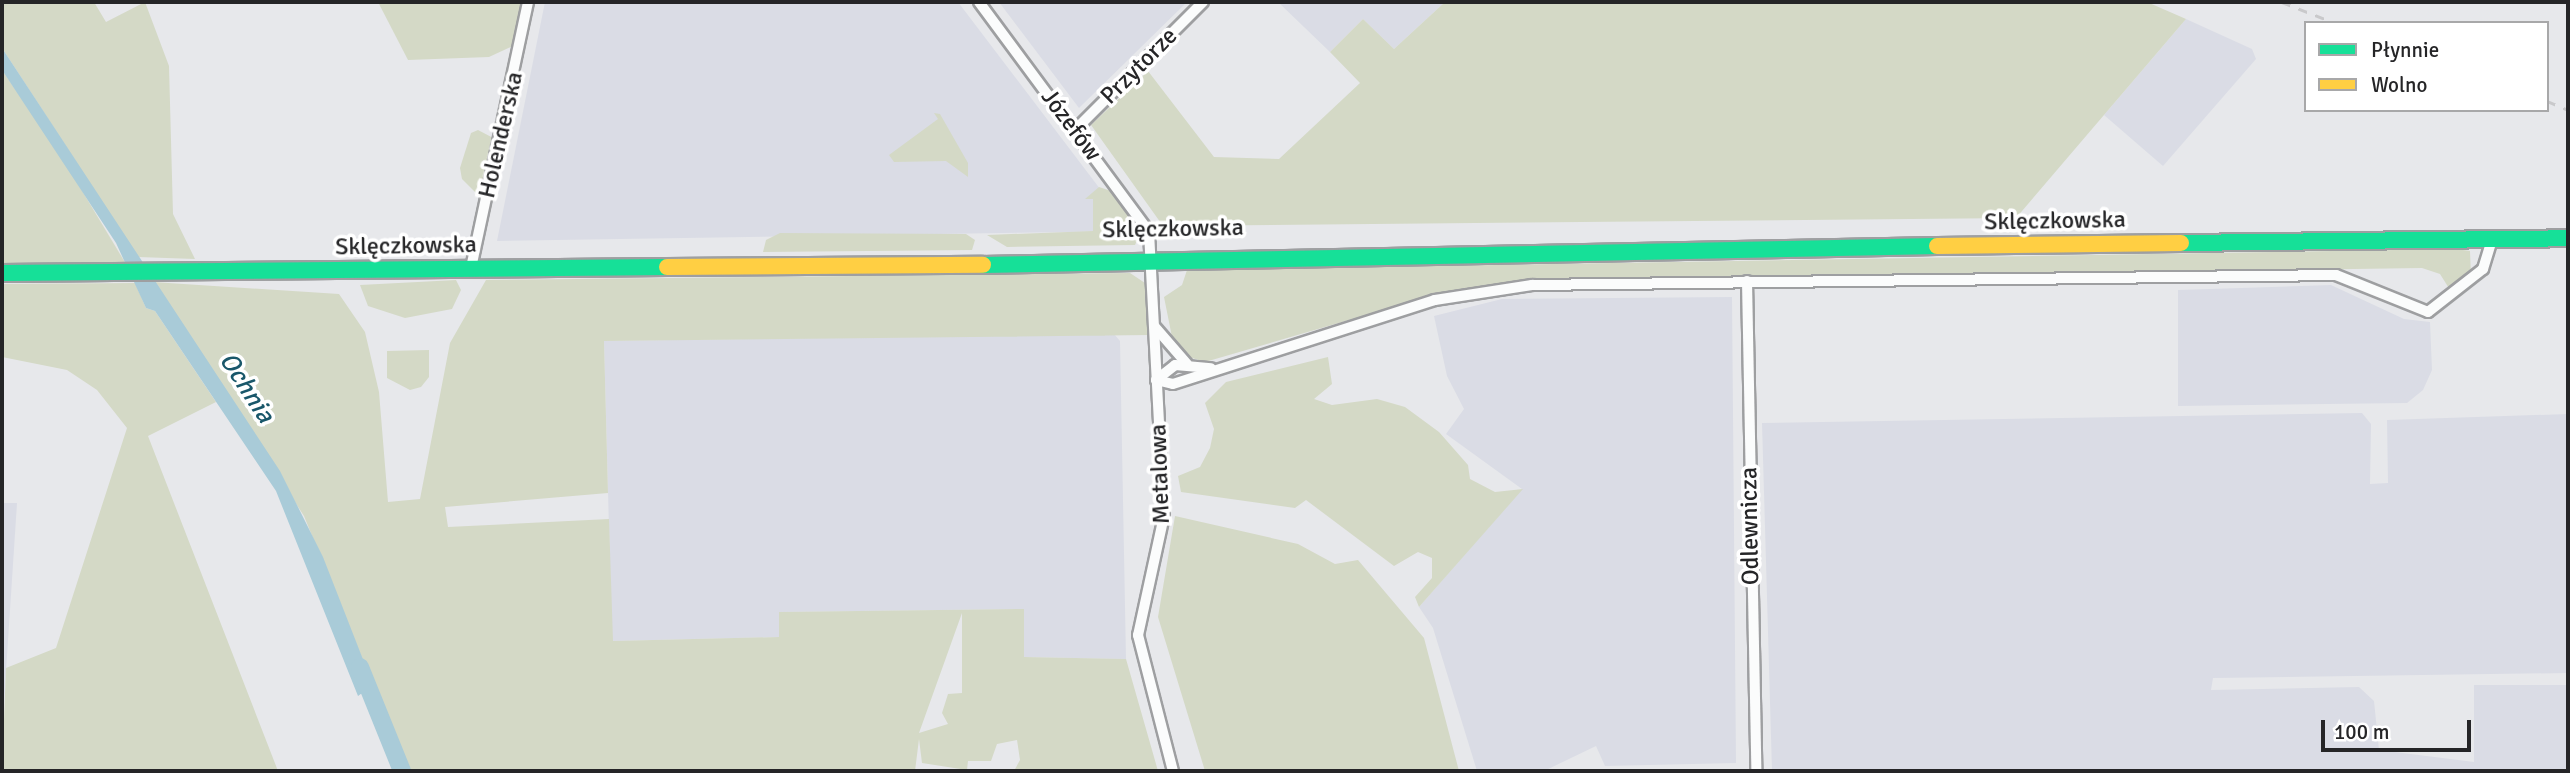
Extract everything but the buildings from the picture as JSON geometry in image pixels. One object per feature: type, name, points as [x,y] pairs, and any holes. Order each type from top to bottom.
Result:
[{"type":"main road","name":"Sklęczkowska","points":[[4,275],[2568,238]]},
{"type":"street","name":"Holenderska","points":[[471,268],[528,2]]},
{"type":"street","name":"Józefów","points":[[979,2],[1149,232],[1153,258]]},
{"type":"street","name":"Przytorze","points":[[1075,130],[1203,2]]},
{"type":"street","points":[[1156,380],[1173,384],[1214,369],[1483,291],[1748,281],[2336,275],[2428,312],[2483,268],[2493,237]]},
{"type":"street","name":"Metalowa","points":[[1153,258],[1156,380],[1164,516],[1138,635],[1173,771]]},
{"type":"street","name":"Odlewnicza","points":[[1748,281],[1756,771]]},
{"type":"street","points":[[1155,327],[1186,364]]},
{"type":"street","points":[[1156,380],[1186,364],[1214,369]]},
{"type":"shaded area","points":[[545,2],[958,2],[1132,231],[497,241]]},
{"type":"shaded area","points":[[999,2],[1187,2],[1079,108]]},
{"type":"shaded area","points":[[1278,2],[1445,2],[1394,49],[1363,19],[1330,52]]},
{"type":"shaded area","points":[[2186,19],[2252,49],[2256,59],[2163,166],[2104,115]]},
{"type":"shaded area","points":[[2331,285],[2404,319],[2430,322],[2432,370],[2423,390],[2407,403],[2178,406],[2178,290]]},
{"type":"shaded area","points":[[1732,297],[1736,763],[1605,766],[1596,746],[1544,771],[1477,771],[1433,628],[1419,607],[1522,489],[1446,434],[1464,409],[1447,376],[1434,316],[1502,299]]},
{"type":"shaded area","points":[[1114,334],[1120,341],[1126,659],[1024,657],[1023,609],[780,612],[779,637],[612,641],[604,341]]},
{"type":"shaded area","points":[[2362,413],[2371,424],[2370,484],[2388,483],[2387,420],[2568,414],[2568,673],[2213,678],[2211,690],[2359,687],[2374,701],[2379,750],[2474,762],[2474,685],[2568,685],[2568,771],[1772,771],[1762,423]]},
{"type":"shaded area","points":[[2,503],[17,503],[2,732]]},
{"type":"green space","points":[[2,2],[94,2],[106,22],[145,2],[169,66],[173,214],[195,259],[138,257],[2,48]]},
{"type":"green space","points":[[378,2],[522,2],[515,45],[489,57],[408,60]]},
{"type":"green space","points":[[1445,2],[2147,2],[2186,19],[2016,218],[1163,226],[1091,125],[1148,71],[1214,157],[1279,159],[1360,83],[1330,52],[1363,19],[1394,49]]},
{"type":"green space","points":[[2,70],[63,159],[126,264],[2,266]]},
{"type":"green space","points":[[934,113],[940,114],[968,163],[968,177],[946,161],[894,162],[889,155],[938,119]]},
{"type":"green space","points":[[478,130],[497,140],[484,191],[477,194],[462,179],[460,168],[471,133]]},
{"type":"green space","points":[[1099,187],[1111,191],[1142,229],[1135,245],[1007,247],[987,235],[1093,231],[1093,199],[1085,199]]},
{"type":"green space","points":[[780,233],[966,234],[975,240],[972,250],[763,252],[766,240]]},
{"type":"green space","points":[[2456,249],[2470,251],[2471,277],[2452,293],[2440,274],[2422,268],[1532,281],[1421,299],[1205,362],[1189,357],[1172,337],[1164,297],[1182,285],[1187,270]]},
{"type":"green space","points":[[1130,273],[1148,285],[1150,335],[604,341],[608,493],[445,507],[448,527],[609,519],[613,641],[779,637],[779,612],[1024,609],[1024,657],[1126,659],[1158,771],[1014,771],[1020,760],[1017,740],[997,744],[991,761],[968,761],[967,770],[922,763],[919,739],[915,771],[408,771],[304,516],[153,282],[339,294],[365,332],[379,392],[388,502],[420,499],[450,343],[486,280]],"holes":[[[962,613],[962,693],[948,694],[942,713],[948,724],[919,733]]]},
{"type":"green space","points":[[456,280],[461,290],[452,309],[405,318],[368,306],[360,285]]},
{"type":"green space","points":[[135,283],[146,308],[155,311],[216,402],[148,436],[278,771],[2,771],[6,668],[56,648],[127,428],[97,390],[67,370],[2,357],[2,284]]},
{"type":"green space","points":[[429,350],[429,377],[421,387],[410,390],[387,378],[387,351]]},
{"type":"green space","points":[[1328,357],[1332,384],[1314,399],[1332,405],[1377,399],[1405,407],[1439,432],[1468,465],[1470,479],[1495,492],[1523,489],[1419,607],[1415,597],[1432,578],[1432,558],[1418,552],[1394,566],[1306,500],[1295,508],[1181,492],[1178,476],[1200,467],[1210,448],[1214,429],[1205,403],[1226,382]]},
{"type":"green space","points":[[1175,516],[1298,544],[1335,564],[1358,560],[1424,638],[1459,771],[1205,771],[1158,617]]},
{"type":"water","points":[[2,48],[280,471],[323,557],[373,685],[358,696],[276,491],[155,311],[146,308],[116,243],[2,70]]},
{"type":"waterway","name":"Ochnia","points":[[360,667],[402,771]]},
{"type":"railway","points":[[2282,2],[2330,21]]},
{"type":"railway","points":[[2549,102],[2568,110]]},
{"type":"traffic: fast","points":[[2181,243],[2568,238]]},
{"type":"traffic: fast","points":[[983,265],[1937,246]]},
{"type":"traffic: fast","points":[[2,273],[667,267]]},
{"type":"traffic: slow","points":[[1937,246],[2181,243]]},
{"type":"traffic: slow","points":[[667,267],[983,265]]}]
